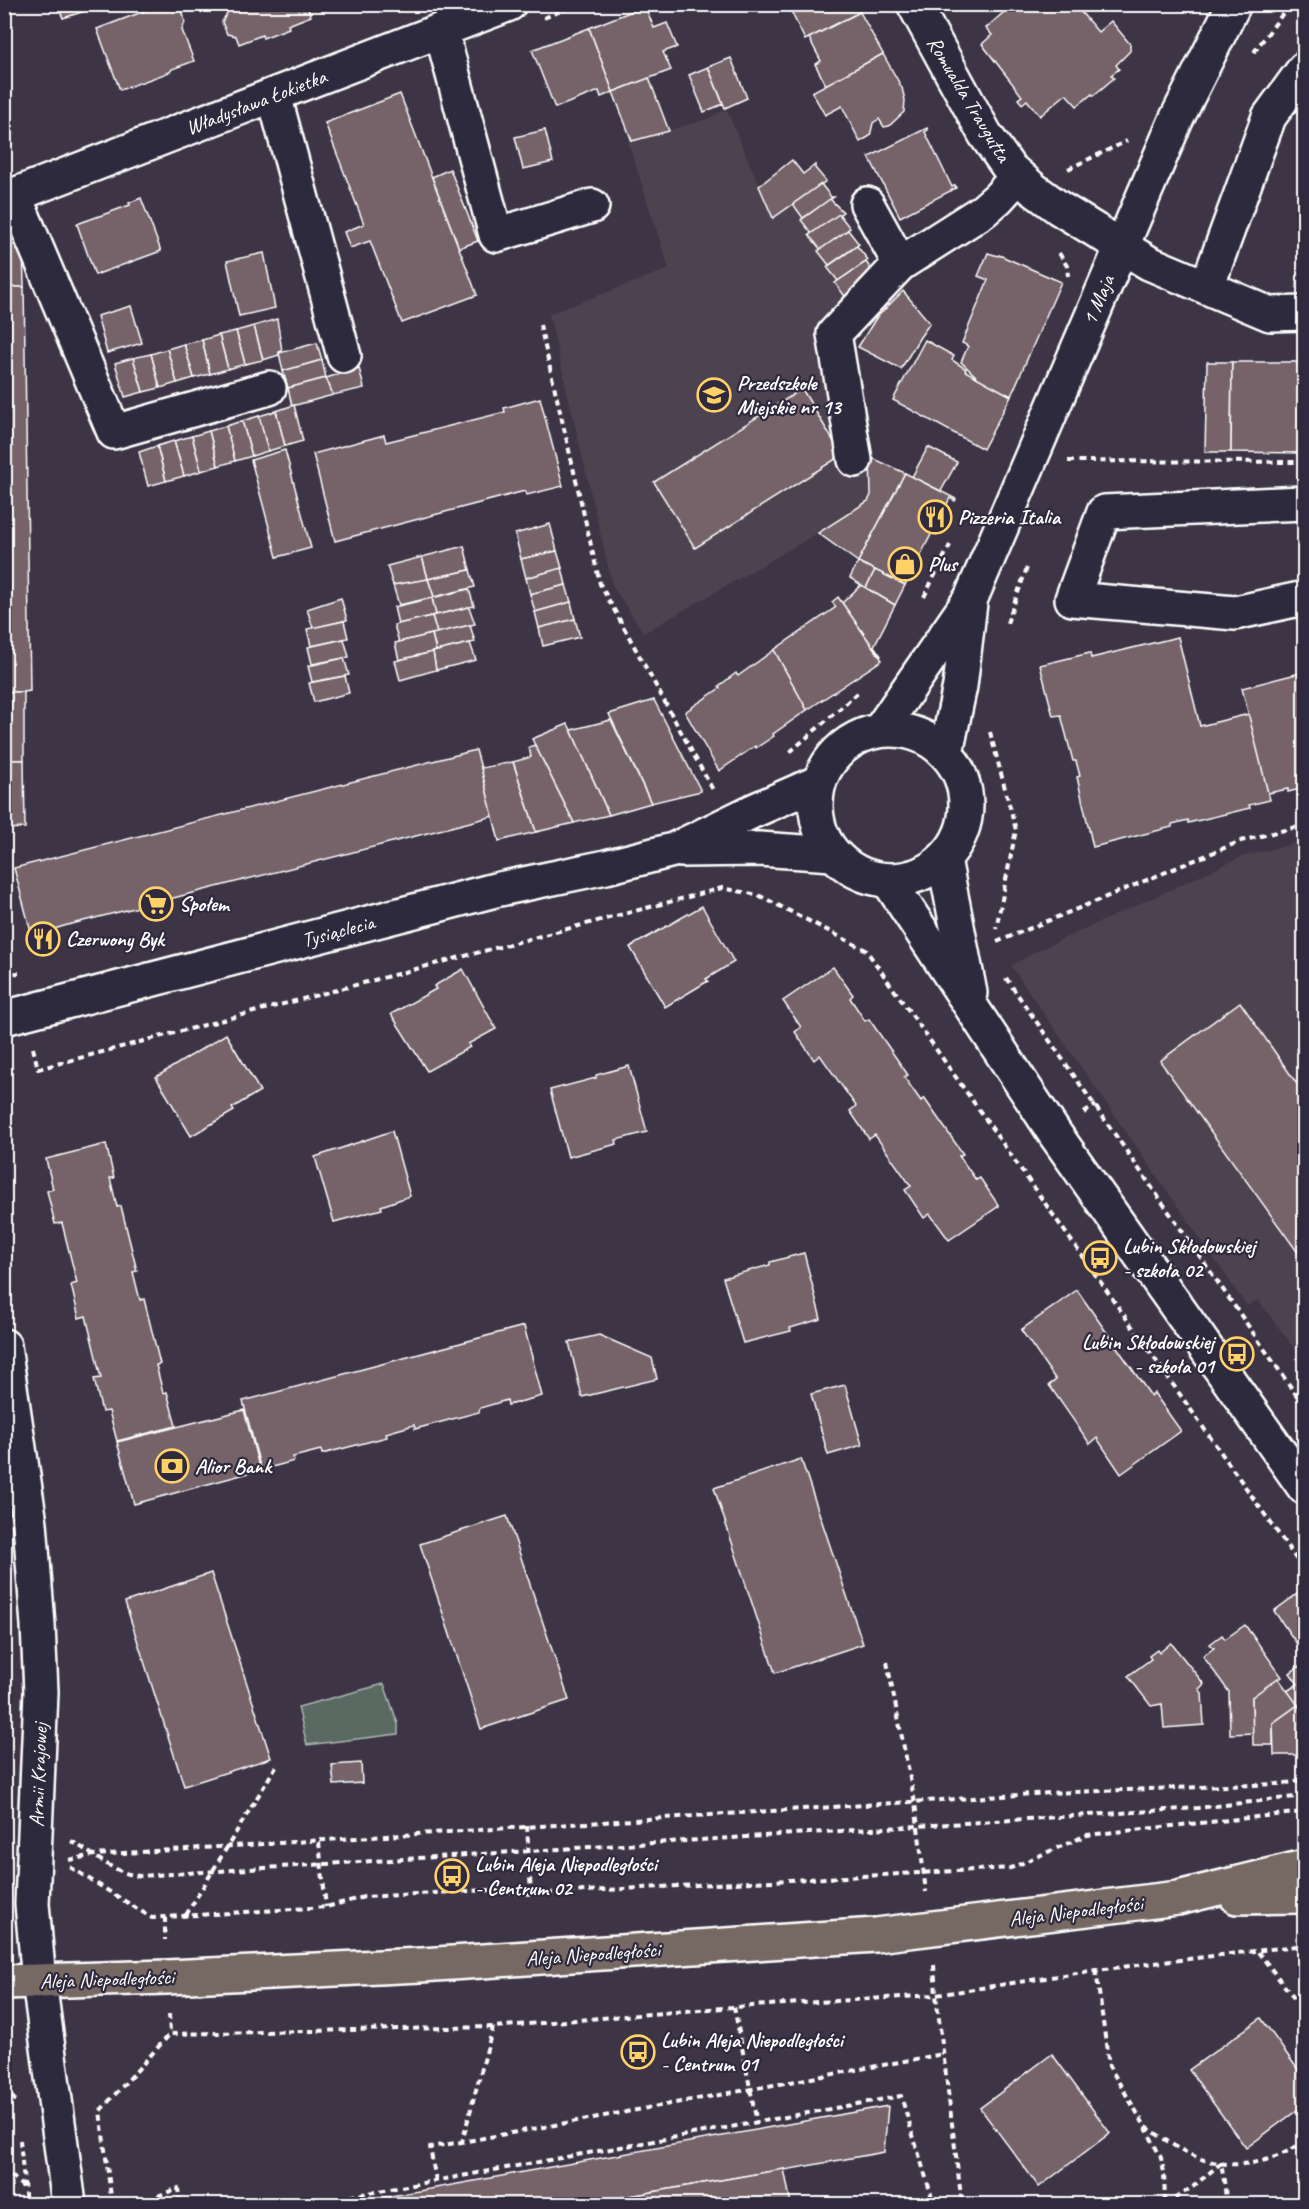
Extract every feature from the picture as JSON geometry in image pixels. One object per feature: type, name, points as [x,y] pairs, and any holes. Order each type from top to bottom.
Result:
[{"type":"main road","name":"Aleja Niepodległości","points":[[1178,1898],[1305,1867]]},
{"type":"main road","name":"Aleja Niepodległości","points":[[4,1982],[421,1965],[876,1935],[1178,1898],[1305,1896]]},
{"type":"street","name":"Władysława Łokietka","points":[[9,197],[509,4]]},
{"type":"street","name":"Romualda Traugutta","points":[[914,4],[985,134],[1000,157],[1018,176],[1059,208],[1122,244],[1149,263],[1270,314],[1305,313]]},
{"type":"street","name":"1 Maja","points":[[971,598],[1176,120],[1234,4]]},
{"type":"street","points":[[441,30],[496,235],[592,206]]},
{"type":"street","points":[[1207,287],[1269,117],[1305,69]]},
{"type":"street","points":[[274,95],[344,356]]},
{"type":"street","points":[[855,460],[834,334],[900,264],[983,211],[1018,176]]},
{"type":"street","points":[[9,197],[114,432],[269,388]]},
{"type":"street","points":[[867,204],[900,264]]},
{"type":"street","points":[[1305,503],[1104,512],[1072,599],[1235,613],[1305,597]]},
{"type":"street","points":[[879,730],[971,598]]},
{"type":"street","points":[[946,753],[960,686],[971,598]]},
{"type":"street","points":[[879,730],[904,730],[927,738],[946,753],[959,772],[966,795],[962,829],[958,840],[944,859],[928,871],[908,879],[888,880],[868,877],[848,868],[833,854],[820,832],[815,807],[819,782],[828,763],[842,748],[859,736],[879,730]]},
{"type":"street","points":[[673,850],[819,782]]},
{"type":"street","points":[[673,850],[759,849],[833,854]]},
{"type":"street","name":"Tysiąclecia","points":[[15,1016],[495,890],[606,867],[673,850]]},
{"type":"street","points":[[944,859],[973,1009]]},
{"type":"street","points":[[888,880],[1027,1092],[1305,1487]]},
{"type":"street","name":"Armii Krajowej","points":[[4,1346],[30,1522],[41,1692],[32,1904],[39,1981],[69,2205]]},
{"type":"path","points":[[1065,170],[1131,139]]},
{"type":"path","points":[[1056,248],[1067,266],[1069,285]]},
{"type":"path","points":[[540,325],[600,584],[715,793]]},
{"type":"path","points":[[1067,461],[1305,462]]},
{"type":"path","points":[[923,599],[955,536]]},
{"type":"path","points":[[1005,628],[1030,561]]},
{"type":"path","points":[[784,757],[863,688]]},
{"type":"path","points":[[989,728],[1016,830],[993,944],[1241,841],[1305,825]]},
{"type":"path","points":[[17,974],[15,1016],[38,1069],[722,888],[758,895],[866,950],[1305,1570]]},
{"type":"path","points":[[4,975],[29,971]]},
{"type":"path","points":[[1005,976],[1305,1406]]},
{"type":"path","points":[[185,1916],[278,1763]]},
{"type":"path","points":[[1305,1781],[1049,1793],[527,1826],[319,1842],[94,1855],[62,1862],[152,1918],[326,1907],[364,1897],[488,1890],[531,1894],[1011,1868],[1087,1835],[1305,1812]]},
{"type":"path","points":[[36,1834],[72,1841],[130,1876],[1198,1808],[1305,1796]]},
{"type":"path","points":[[527,1826],[531,1894]]},
{"type":"path","points":[[319,1842],[326,1907]]},
{"type":"path","points":[[112,2205],[100,2111],[170,2034],[493,2027],[734,2007],[936,1995],[1096,1970],[1305,1946]]},
{"type":"path","points":[[1257,1951],[1305,2012]]},
{"type":"path","points":[[1096,1970],[1109,2066],[1145,2126],[1161,2158],[1164,2172],[1165,2205]]},
{"type":"path","points":[[734,2007],[757,2123]]},
{"type":"path","points":[[462,2142],[493,2027]]},
{"type":"path","points":[[436,2181],[430,2147],[944,2054]]},
{"type":"path","points":[[4,2089],[16,2100],[18,2109]]},
{"type":"path","points":[[308,2205],[901,2096],[934,2205]]},
{"type":"path","points":[[4,2098],[16,2100]]},
{"type":"path","points":[[1145,2126],[1175,2147],[1196,2157],[1221,2163],[1243,2164],[1267,2160],[1293,2149],[1305,2140]]},
{"type":"path","points":[[20,2130],[26,2205]]},
{"type":"path","points":[[1165,2205],[1194,2186],[1221,2163]]},
{"type":"path","points":[[1221,2163],[1226,2205]]},
{"type":"path","points":[[4,2168],[23,2188]]},
{"type":"path","points":[[138,2205],[178,2188],[180,2205]]},
{"type":"shaded area","name":"Przedszkole Miejskie nr 13","points":[[726,109],[773,217],[793,204],[821,250],[819,252],[829,265],[827,268],[838,281],[835,284],[850,302],[852,334],[870,457],[871,495],[868,501],[818,533],[644,633],[613,587],[549,314],[669,269],[628,141],[705,120]]},
{"type":"shaded area","points":[[1304,841],[1304,1361],[1258,1300],[1247,1306],[1011,966],[1037,951],[1241,857]]},
{"type":"green space","points":[[384,1684],[398,1724],[398,1734],[307,1745],[298,1707]]},
{"type":"building","points":[[57,4],[83,4],[85,11],[63,18]]},
{"type":"building","points":[[163,4],[173,4],[183,13],[185,22],[182,30],[194,61],[120,90],[97,29]]},
{"type":"building","points":[[224,4],[306,4],[311,16],[288,25],[289,28],[239,44],[236,36],[227,34],[222,22],[227,13]]},
{"type":"building","points":[[856,4],[860,12],[805,40],[788,5]]},
{"type":"building","points":[[1013,4],[1074,4],[1098,32],[1111,21],[1130,44],[1130,51],[1116,65],[1119,69],[1111,75],[1114,78],[1093,96],[1092,94],[1077,106],[1066,94],[1040,116],[1027,100],[1022,104],[1018,99],[1022,96],[982,44],[992,35],[986,28]]},
{"type":"building","points":[[645,6],[654,28],[667,23],[677,47],[663,52],[671,70],[613,92],[589,28]]},
{"type":"building","points":[[860,12],[883,54],[826,85],[815,64],[821,61],[809,38]]},
{"type":"building","points":[[589,28],[613,92],[601,97],[599,91],[555,108],[532,50]]},
{"type":"building","points":[[883,54],[902,88],[905,100],[904,112],[889,126],[884,127],[879,119],[873,123],[870,136],[860,142],[842,106],[825,115],[812,92]]},
{"type":"building","points":[[731,58],[747,98],[725,108],[708,67]]},
{"type":"building","points":[[708,67],[723,104],[704,112],[689,75]]},
{"type":"building","points":[[649,78],[669,131],[632,141],[613,92]]},
{"type":"building","points":[[400,94],[477,295],[402,323],[370,241],[350,248],[344,232],[364,224],[325,123]]},
{"type":"building","points":[[4,111],[14,134],[4,137]]},
{"type":"building","points":[[927,128],[925,132],[952,187],[955,185],[956,188],[900,217],[869,157]]},
{"type":"building","points":[[545,130],[553,162],[523,169],[515,137]]},
{"type":"building","points":[[792,160],[803,174],[815,165],[826,181],[773,218],[759,186]]},
{"type":"building","points":[[450,169],[478,241],[459,248],[432,177]]},
{"type":"building","points":[[821,184],[831,197],[834,197],[803,218],[793,204]]},
{"type":"building","points":[[141,198],[161,251],[95,275],[77,224],[130,205],[129,203]]},
{"type":"building","points":[[830,199],[843,212],[812,234],[801,220]]},
{"type":"building","points":[[839,214],[850,228],[821,250],[809,235]]},
{"type":"building","points":[[848,230],[859,244],[829,265],[818,251]]},
{"type":"building","points":[[11,245],[23,245],[24,287],[4,287],[4,249],[11,248]]},
{"type":"building","points":[[857,246],[868,260],[838,281],[827,267]]},
{"type":"building","points":[[264,253],[275,308],[239,316],[227,261]]},
{"type":"building","points":[[988,253],[999,255],[1061,282],[1011,396],[979,379],[961,362],[968,346],[962,343],[988,280],[978,276]]},
{"type":"building","points":[[866,262],[876,276],[847,299],[835,283]]},
{"type":"building","points":[[4,287],[24,287],[30,691],[24,692],[4,692]]},
{"type":"building","points":[[903,291],[930,323],[901,369],[858,347],[876,318]]},
{"type":"building","points":[[131,306],[142,343],[107,353],[97,316]]},
{"type":"building","points":[[277,319],[282,351],[279,355],[263,360],[254,326]]},
{"type":"building","points":[[254,326],[263,360],[245,364],[236,331]]},
{"type":"building","points":[[236,331],[245,364],[228,369],[219,335]]},
{"type":"building","points":[[219,335],[228,369],[210,374],[202,340]]},
{"type":"building","points":[[202,340],[210,374],[194,378],[184,344]]},
{"type":"building","points":[[925,340],[954,356],[952,360],[966,369],[965,371],[1011,396],[983,449],[893,400]]},
{"type":"building","points":[[317,343],[322,360],[283,371],[279,353]]},
{"type":"building","points":[[184,344],[194,378],[177,383],[167,349]]},
{"type":"building","points":[[167,349],[177,383],[160,388],[151,354]]},
{"type":"building","points":[[151,354],[160,388],[143,392],[133,358]]},
{"type":"building","points":[[133,358],[143,392],[125,397],[115,363]]},
{"type":"building","points":[[322,360],[326,378],[288,388],[283,371]]},
{"type":"building","points":[[1207,362],[1232,362],[1231,452],[1205,452]]},
{"type":"building","points":[[1232,362],[1304,362],[1304,453],[1231,452]]},
{"type":"building","points":[[359,368],[364,388],[333,395],[326,378]]},
{"type":"building","points":[[326,378],[333,395],[292,406],[288,388]]},
{"type":"building","points":[[802,389],[842,455],[695,548],[654,482]]},
{"type":"building","points":[[540,398],[563,486],[527,495],[525,491],[335,541],[313,454],[384,435],[386,442],[505,412],[504,408]]},
{"type":"building","points":[[294,405],[303,441],[285,446],[276,411]]},
{"type":"building","points":[[276,411],[285,446],[268,451],[259,416]]},
{"type":"building","points":[[259,416],[268,451],[252,456],[242,421]]},
{"type":"building","points":[[242,421],[252,456],[235,461],[226,426]]},
{"type":"building","points":[[226,426],[235,461],[218,466],[209,431]]},
{"type":"building","points":[[209,431],[218,466],[201,471],[192,436]]},
{"type":"building","points":[[192,436],[201,471],[184,476],[174,441]]},
{"type":"building","points":[[174,441],[184,476],[166,481],[157,446]]},
{"type":"building","points":[[157,446],[166,481],[148,486],[139,452]]},
{"type":"building","points":[[928,447],[957,462],[941,491],[912,477]]},
{"type":"building","points":[[285,450],[311,548],[277,557],[251,460]]},
{"type":"building","points":[[870,457],[905,473],[858,562],[818,533],[868,501],[871,495]]},
{"type":"building","points":[[905,473],[956,499],[955,501],[950,498],[905,585],[858,562]]},
{"type":"building","points":[[550,524],[557,551],[521,559],[515,534]]},
{"type":"building","points":[[464,546],[470,570],[428,579],[422,557]]},
{"type":"building","points":[[557,551],[562,568],[526,578],[521,559]]},
{"type":"building","points":[[422,557],[428,579],[393,585],[387,566]]},
{"type":"building","points":[[858,562],[875,570],[866,588],[850,578]]},
{"type":"building","points":[[562,568],[566,585],[530,594],[526,578]]},
{"type":"building","points":[[470,570],[475,587],[434,597],[428,579]]},
{"type":"building","points":[[875,570],[905,585],[895,605],[866,588]]},
{"type":"building","points":[[428,579],[434,597],[399,605],[393,585]]},
{"type":"building","points":[[566,585],[571,602],[535,612],[530,594]]},
{"type":"building","points":[[861,585],[895,605],[874,646],[880,657],[842,603]]},
{"type":"building","points":[[469,589],[474,606],[436,615],[432,598]]},
{"type":"building","points":[[838,597],[882,660],[807,710],[774,650],[836,607],[832,602]]},
{"type":"building","points":[[341,598],[347,620],[313,628],[307,609]]},
{"type":"building","points":[[432,598],[436,615],[398,624],[394,607]]},
{"type":"building","points":[[571,602],[575,619],[539,628],[535,612]]},
{"type":"building","points":[[469,607],[475,624],[437,633],[432,616]]},
{"type":"building","points":[[432,616],[437,633],[399,642],[394,625]]},
{"type":"building","points":[[575,619],[580,637],[543,646],[539,628]]},
{"type":"building","points":[[344,621],[348,638],[311,646],[307,629]]},
{"type":"building","points":[[470,625],[475,642],[436,651],[432,634]]},
{"type":"building","points":[[432,634],[436,651],[399,660],[395,643]]},
{"type":"building","points":[[1178,637],[1200,726],[1249,714],[1270,800],[1249,805],[1250,808],[1188,823],[1188,820],[1172,824],[1172,827],[1093,847],[1077,777],[1080,776],[1076,761],[1073,761],[1061,715],[1053,716],[1040,665],[1090,653],[1091,658]]},
{"type":"building","points":[[344,639],[349,657],[312,664],[308,647]]},
{"type":"building","points":[[470,643],[476,660],[436,670],[433,652]]},
{"type":"building","points":[[774,650],[807,710],[773,734],[774,736],[719,771],[685,712],[720,688],[719,686],[736,673],[738,676]]},
{"type":"building","points":[[433,652],[436,670],[400,680],[395,661]]},
{"type":"building","points":[[344,658],[349,675],[312,682],[308,666]]},
{"type":"building","points":[[1304,672],[1304,788],[1268,793],[1242,688]]},
{"type":"building","points":[[345,676],[349,693],[314,702],[309,683]]},
{"type":"building","points":[[4,692],[24,692],[24,760],[4,760]]},
{"type":"building","points":[[654,700],[701,791],[651,803],[609,714]]},
{"type":"building","points":[[611,720],[651,803],[609,815],[571,730]]},
{"type":"building","points":[[568,724],[609,815],[574,823],[532,739]]},
{"type":"building","points":[[535,745],[574,823],[536,832],[513,762],[531,757],[529,747]]},
{"type":"building","points":[[476,750],[494,816],[32,936],[14,868]]},
{"type":"building","points":[[4,760],[24,760],[25,828],[4,829]]},
{"type":"building","points":[[513,762],[536,832],[499,841],[481,768]]},
{"type":"building","points":[[702,906],[734,962],[665,1007],[630,947]]},
{"type":"building","points":[[833,967],[853,995],[850,998],[865,1021],[869,1019],[908,1075],[904,1077],[921,1101],[924,1098],[963,1154],[959,1156],[976,1180],[980,1178],[999,1206],[949,1240],[930,1214],[924,1218],[905,1190],[911,1186],[875,1135],[869,1139],[850,1111],[856,1106],[820,1055],[814,1060],[795,1032],[801,1027],[783,1001]]},
{"type":"building","points":[[463,969],[496,1029],[468,1044],[470,1047],[427,1071],[391,1014],[436,989],[434,986]]},
{"type":"building","points":[[1240,1002],[1304,1094],[1304,1261],[1160,1061]]},
{"type":"building","points":[[226,1034],[260,1091],[232,1108],[234,1111],[191,1136],[156,1077]]},
{"type":"building","points":[[629,1066],[647,1132],[616,1140],[617,1144],[568,1157],[550,1090],[596,1078],[596,1075]]},
{"type":"building","points":[[392,1131],[410,1196],[381,1206],[382,1209],[334,1222],[315,1157]]},
{"type":"building","points":[[106,1144],[114,1178],[110,1178],[117,1207],[121,1206],[137,1271],[133,1272],[140,1300],[144,1299],[160,1364],[156,1365],[163,1393],[167,1392],[176,1426],[117,1441],[109,1411],[102,1412],[94,1379],[101,1378],[86,1316],[79,1318],[71,1285],[77,1283],[62,1223],[55,1224],[47,1191],[53,1189],[46,1159]]},
{"type":"building","points":[[804,1253],[821,1319],[790,1328],[791,1331],[743,1343],[723,1278]]},
{"type":"building","points":[[1077,1290],[1151,1396],[1154,1393],[1181,1431],[1121,1474],[1097,1438],[1090,1444],[1049,1385],[1056,1380],[1021,1330]]},
{"type":"building","points":[[524,1326],[542,1396],[508,1405],[507,1400],[480,1408],[479,1412],[415,1429],[414,1425],[386,1433],[387,1437],[322,1454],[321,1450],[293,1457],[294,1461],[261,1470],[243,1401]]},
{"type":"building","points":[[599,1335],[652,1358],[657,1379],[582,1397],[569,1342]]},
{"type":"building","points":[[845,1385],[862,1445],[828,1455],[811,1394]]},
{"type":"building","points":[[244,1410],[260,1470],[134,1504],[117,1442]]},
{"type":"building","points":[[801,1459],[863,1644],[775,1673],[714,1488]]},
{"type":"building","points":[[507,1516],[569,1700],[481,1729],[420,1544]]},
{"type":"building","points":[[211,1573],[271,1758],[184,1786],[125,1602]]},
{"type":"building","points":[[1304,1589],[1304,1654],[1274,1611]]},
{"type":"building","points":[[1245,1625],[1282,1677],[1252,1697],[1253,1733],[1230,1734],[1229,1692],[1203,1656],[1214,1648],[1210,1644],[1222,1635],[1225,1639]]},
{"type":"building","points":[[1171,1643],[1204,1684],[1199,1689],[1202,1693],[1204,1725],[1164,1728],[1162,1704],[1151,1706],[1128,1676],[1151,1659],[1149,1656],[1157,1650],[1159,1653]]},
{"type":"building","points":[[1304,1663],[1304,1715],[1287,1691],[1298,1684],[1290,1673]]},
{"type":"building","points":[[1278,1678],[1298,1705],[1273,1723],[1273,1745],[1253,1745],[1252,1697]]},
{"type":"building","points":[[1298,1705],[1304,1715],[1304,1762],[1301,1755],[1274,1755],[1273,1723]]},
{"type":"building","points":[[361,1763],[362,1783],[334,1785],[332,1765]]},
{"type":"building","points":[[1261,2018],[1304,2078],[1304,2105],[1246,2148],[1189,2070]]},
{"type":"building","points":[[1052,2054],[1110,2133],[1039,2187],[980,2108]]},
{"type":"building","points":[[888,2106],[884,2152],[785,2170],[584,2204],[347,2204]]},
{"type":"building","points":[[784,2169],[791,2204],[584,2204]]},
{"type":"place","name":"Przedszkole Miejskie nr 13","points":[[714,395]]},
{"type":"place","name":"Pizzeria Italia","points":[[935,517]]},
{"type":"place","name":"Plus","points":[[905,564]]},
{"type":"place","name":"Społem","points":[[156,904]]},
{"type":"place","name":"Czerwony Byk","points":[[43,939]]},
{"type":"place","name":"Lubin Skłodowskiej - szkoła 02","points":[[1100,1258]]},
{"type":"place","name":"Lubin Skłodowskiej - szkoła 01","points":[[1237,1354]]},
{"type":"place","name":"Alior Bank","points":[[172,1466]]},
{"type":"place","name":"Lubin Aleja Niepodległości - Centrum 02","points":[[452,1876]]},
{"type":"place","name":"Lubin Aleja Niepodległości - Centrum 01","points":[[638,2052]]}]
